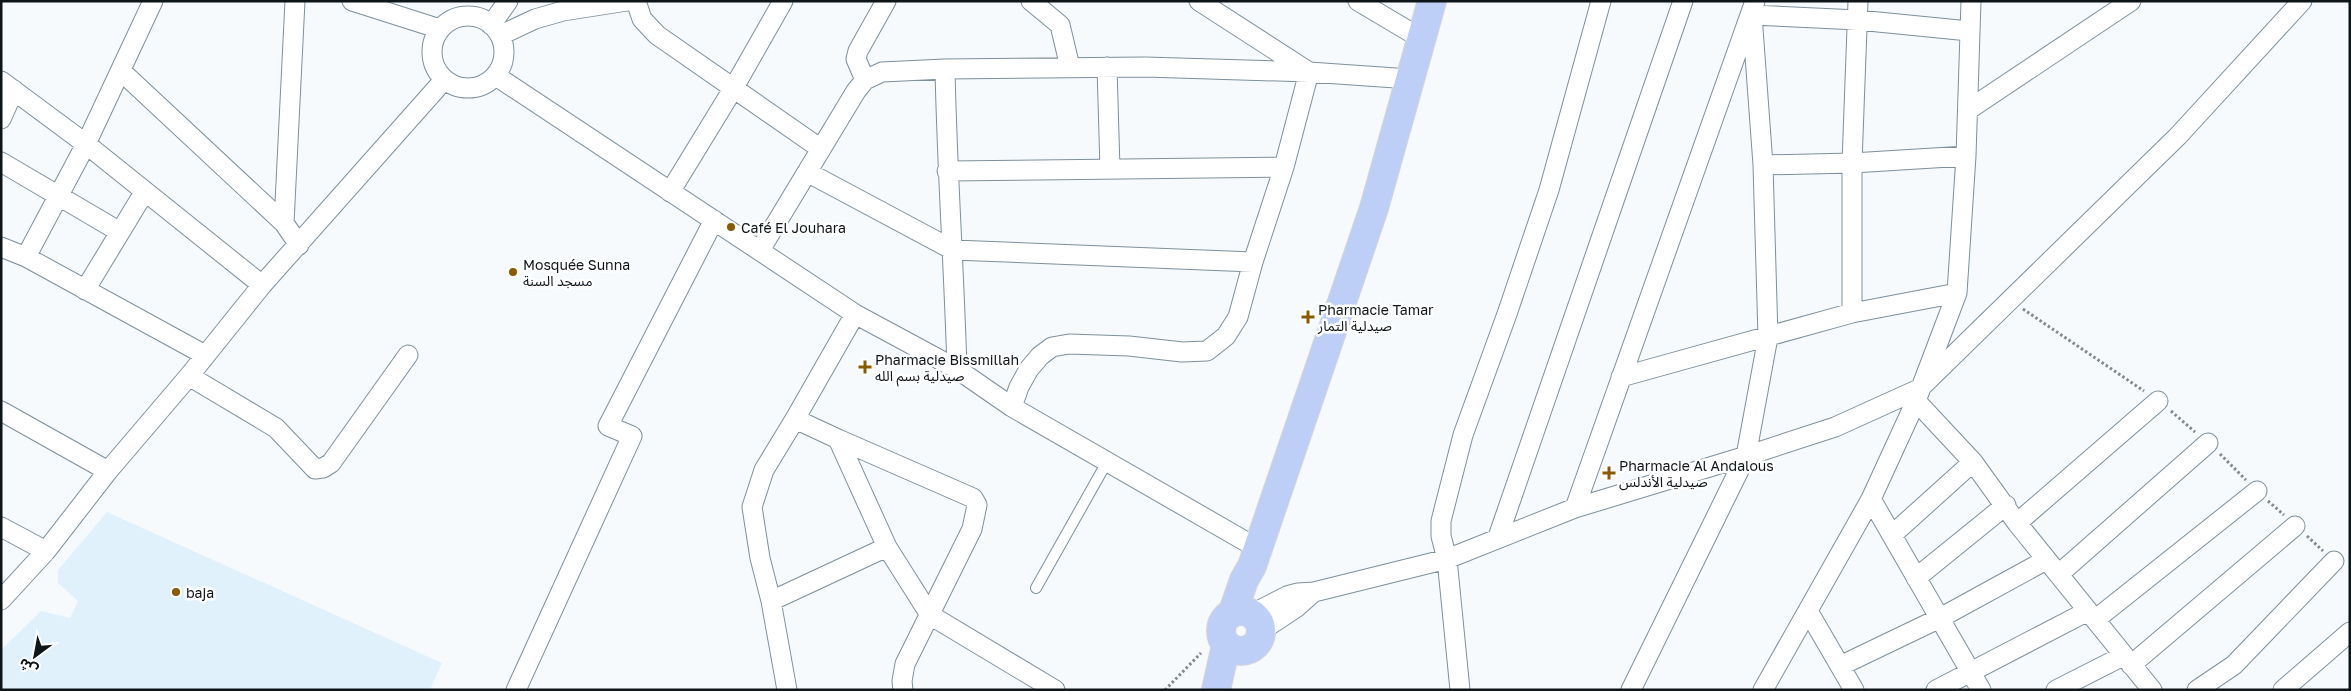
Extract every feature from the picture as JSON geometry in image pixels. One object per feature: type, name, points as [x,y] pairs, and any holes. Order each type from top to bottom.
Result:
[{"type":"main road","points":[[1216,690],[1241,629],[1255,584],[1254,557],[1374,208],[1432,1]]},
{"type":"main road","points":[[1235,690],[1241,629]]},
{"type":"street","points":[[26,257],[86,144],[153,1]]},
{"type":"street","points":[[284,224],[295,1]]},
{"type":"street","points":[[352,1],[440,29]]},
{"type":"street","points":[[496,30],[508,1]]},
{"type":"street","points":[[496,30],[564,11],[627,1]]},
{"type":"street","points":[[636,1],[642,19],[657,35],[821,149]]},
{"type":"street","points":[[670,192],[733,89],[783,1]]},
{"type":"street","points":[[865,80],[856,59],[858,51],[886,1]]},
{"type":"street","points":[[1031,1],[1060,25],[1070,68]]},
{"type":"street","points":[[1199,1],[1309,72]]},
{"type":"street","points":[[1358,1],[1422,39]]},
{"type":"street","points":[[1460,690],[1447,559],[1441,536],[1441,520],[1463,435],[1549,190],[1601,1]]},
{"type":"street","points":[[1498,537],[1683,1]]},
{"type":"street","points":[[1852,313],[1852,163],[1858,1]]},
{"type":"street","points":[[1763,690],[1871,499],[1918,395],[1957,293],[1966,156],[1971,1]]},
{"type":"street","points":[[1968,110],[2131,1]]},
{"type":"street","points":[[1241,629],[1298,607],[1314,592],[1447,559],[1498,537],[1575,508],[1746,456],[1918,395],[2009,300],[2178,136],[2302,1]]},
{"type":"street","points":[[1575,508],[1754,8]]},
{"type":"street","points":[[1754,8],[1969,31]]},
{"type":"street","points":[[1631,690],[1746,456],[1768,337],[1763,165],[1754,8]]},
{"type":"street","points":[[465,16],[479,17],[496,30],[504,49],[503,64],[496,76],[485,85],[471,89],[457,87],[444,80],[435,69],[432,56],[433,41],[440,29],[451,20],[465,16]]},
{"type":"street","points":[[1107,67],[1110,169]]},
{"type":"street","points":[[760,250],[856,91],[865,80],[882,72],[945,69],[1107,67],[1309,72],[1410,79]]},
{"type":"street","points":[[945,69],[946,171],[953,250],[957,369]]},
{"type":"street","points":[[121,71],[284,224],[299,244]]},
{"type":"street","points":[[1012,407],[1018,387],[1030,369],[1040,356],[1052,347],[1085,344],[1129,346],[1182,352],[1207,351],[1226,336],[1238,317],[1253,262],[1284,167],[1309,72]]},
{"type":"street","points":[[496,76],[855,314],[957,369],[1012,407],[1107,462],[1254,557]]},
{"type":"street","points":[[1,600],[46,551],[262,284],[444,80]]},
{"type":"street","points":[[1,119],[8,86],[86,144],[262,284]]},
{"type":"street","points":[[1763,165],[1852,163],[1966,156]]},
{"type":"street","points":[[1,162],[59,194],[120,232]]},
{"type":"street","points":[[946,171],[1284,167]]},
{"type":"street","points":[[807,172],[953,250],[1253,262]]},
{"type":"street","points":[[85,290],[145,191]]},
{"type":"street","points":[[516,690],[632,436],[608,426],[714,220]]},
{"type":"street","points":[[2,248],[26,257],[205,355]]},
{"type":"street","points":[[1621,377],[1852,313],[1957,293]]},
{"type":"street","points":[[788,690],[771,601],[760,558],[752,507],[764,470],[855,314]]},
{"type":"street","points":[[189,376],[276,428],[315,469],[323,468],[331,462],[408,355]]},
{"type":"street","points":[[1918,395],[1973,462],[2046,560],[2152,690]]},
{"type":"street","points":[[2018,524],[2158,401]]},
{"type":"street","points":[[1,411],[108,472]]},
{"type":"street","points":[[795,419],[973,498],[977,505],[972,529],[905,664],[902,681],[903,690]]},
{"type":"street","points":[[838,439],[887,547],[930,615],[1055,690]]},
{"type":"street","points":[[2059,574],[2208,443]]},
{"type":"street","points":[[1892,535],[1973,462]]},
{"type":"street","points":[[1936,690],[2092,615],[2258,491]]},
{"type":"street","points":[[1871,499],[1981,690]]},
{"type":"street","points":[[1916,578],[2006,505]]},
{"type":"street","points":[[1,526],[46,551]]},
{"type":"street","points":[[2056,690],[2127,660],[2295,526]]},
{"type":"street","points":[[771,601],[887,547]]},
{"type":"street","points":[[1840,666],[1940,618],[2046,560]]},
{"type":"street","points":[[2197,690],[2234,665],[2334,561]]},
{"type":"street","points":[[1808,611],[1854,690]]},
{"type":"street","points":[[2283,690],[2350,632]]},
{"type":"lane","points":[[1036,588],[1107,462]]},
{"type":"path","points":[[2009,300],[2158,401],[2208,443],[2334,561]]},
{"type":"path","points":[[1165,690],[1241,629]]},
{"type":"shaded area","name":"baja","points":[[107,512],[442,663],[430,690],[1,690],[1,650],[41,611],[70,618],[78,601],[58,583],[58,570]]},
{"type":"place","name":"Café El Jouhara","points":[[731,227]]},
{"type":"place","name":"Mosquée Sunna مسجد السنة","points":[[513,272]]},
{"type":"place","name":"Pharmacie Tamar صيدلية التمار","points":[[1308,317]]},
{"type":"place","name":"Pharmacie Bissmillah صيدلية بسم الله","points":[[865,367]]},
{"type":"place","name":"Pharmacie Al Andalous صيدلية الأندلس","points":[[1609,473]]},
{"type":"place","name":"baja","points":[[176,592]]}]
